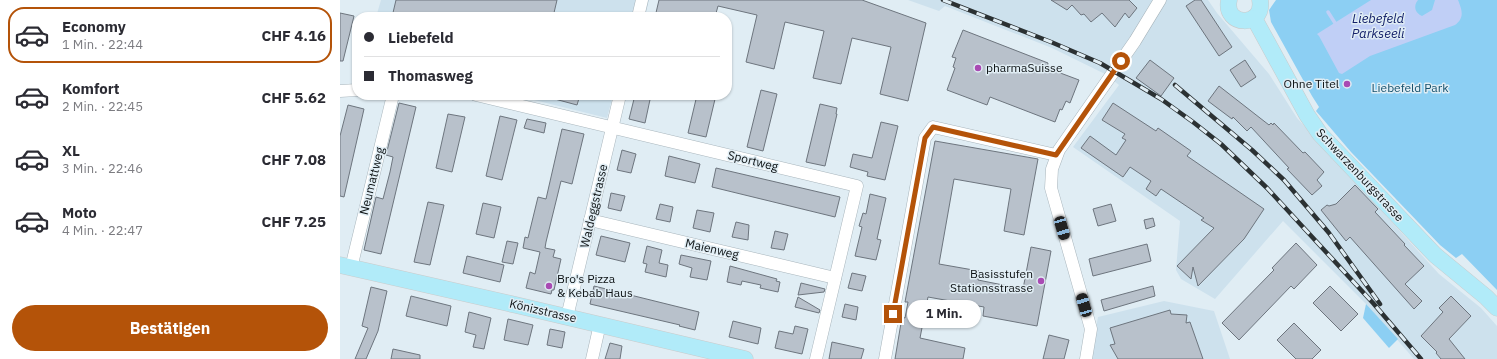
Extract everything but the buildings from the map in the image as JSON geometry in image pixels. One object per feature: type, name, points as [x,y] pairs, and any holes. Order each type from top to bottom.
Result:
[{"type":"main road","points":[[1229,0],[1228,7],[1233,17],[1243,21],[1254,18],[1260,10],[1260,0]]},
{"type":"main road","name":"Schwarzenburgstrasse","points":[[1254,18],[1294,94],[1320,134],[1435,255],[1486,297],[1497,308]]},
{"type":"main road","name":"Könizstrasse","points":[[346,266],[600,324],[736,358]]},
{"type":"street","points":[[639,12],[642,0]]},
{"type":"street","points":[[1086,359],[1091,329],[1051,188],[1052,169],[1056,155],[1135,41],[1160,0]]},
{"type":"street","points":[[340,91],[352,90]]},
{"type":"street","name":"Neumattweg","points":[[346,266],[392,100]]},
{"type":"street","name":"Sportweg","points":[[497,100],[857,186],[816,359]]},
{"type":"street","name":"Waldeggstrasse","points":[[568,317],[619,100]]},
{"type":"street","points":[[885,359],[925,138],[933,127],[1056,155]]},
{"type":"street","name":"Maienweg","points":[[590,220],[835,278]]},
{"type":"street","points":[[592,359],[600,324]]},
{"type":"shaded area","points":[[381,0],[649,0],[646,12],[377,12]]},
{"type":"shaded area","points":[[908,0],[1208,0],[1217,13],[1269,74],[1297,118],[1439,274],[1481,308],[1497,326],[1497,359],[1414,359],[1366,304],[1283,221],[1215,299],[1181,279],[1176,270],[1180,221],[1073,147],[1119,85],[1105,74],[1052,48],[945,6],[939,11]]},
{"type":"shaded area","points":[[534,100],[612,100],[607,118]]},
{"type":"shaded area","points":[[1164,301],[1214,311],[1230,359],[1090,359],[1098,317]]},
{"type":"green space","name":"Liebefeld Park","points":[[1276,0],[1497,0],[1497,290],[1462,254],[1456,258],[1440,245],[1351,152],[1316,111],[1319,107],[1271,22],[1269,10]]},
{"type":"green space","points":[[1366,304],[1398,339],[1389,348],[1363,318]]},
{"type":"water","name":"Liebefeld Parkseeli","points":[[1371,0],[1418,0],[1416,9],[1422,16],[1432,10],[1435,0],[1458,0],[1462,14],[1460,20],[1455,25],[1370,56],[1342,74],[1339,73],[1317,34]]},
{"type":"waterway","points":[[1328,12],[1335,23]]},
{"type":"railway","points":[[943,0],[1051,42],[1100,63],[1161,99],[1193,122],[1221,144],[1267,188],[1373,303],[1421,359]]},
{"type":"railway","points":[[1175,85],[1252,150],[1284,180],[1329,233],[1380,304]]},
{"type":"place","name":"pharmaSuisse","points":[[978,68]]},
{"type":"place","name":"Ohne Titel","points":[[1347,84]]},
{"type":"place","name":"Basisstufen Stationsstrasse","points":[[1041,281]]},
{"type":"place","name":"Bro's Pizza & Kebab Haus","points":[[549,286]]},
{"type":"route","points":[[893,314],[925,138],[933,127],[943,128],[1056,155],[1121,61]]}]
